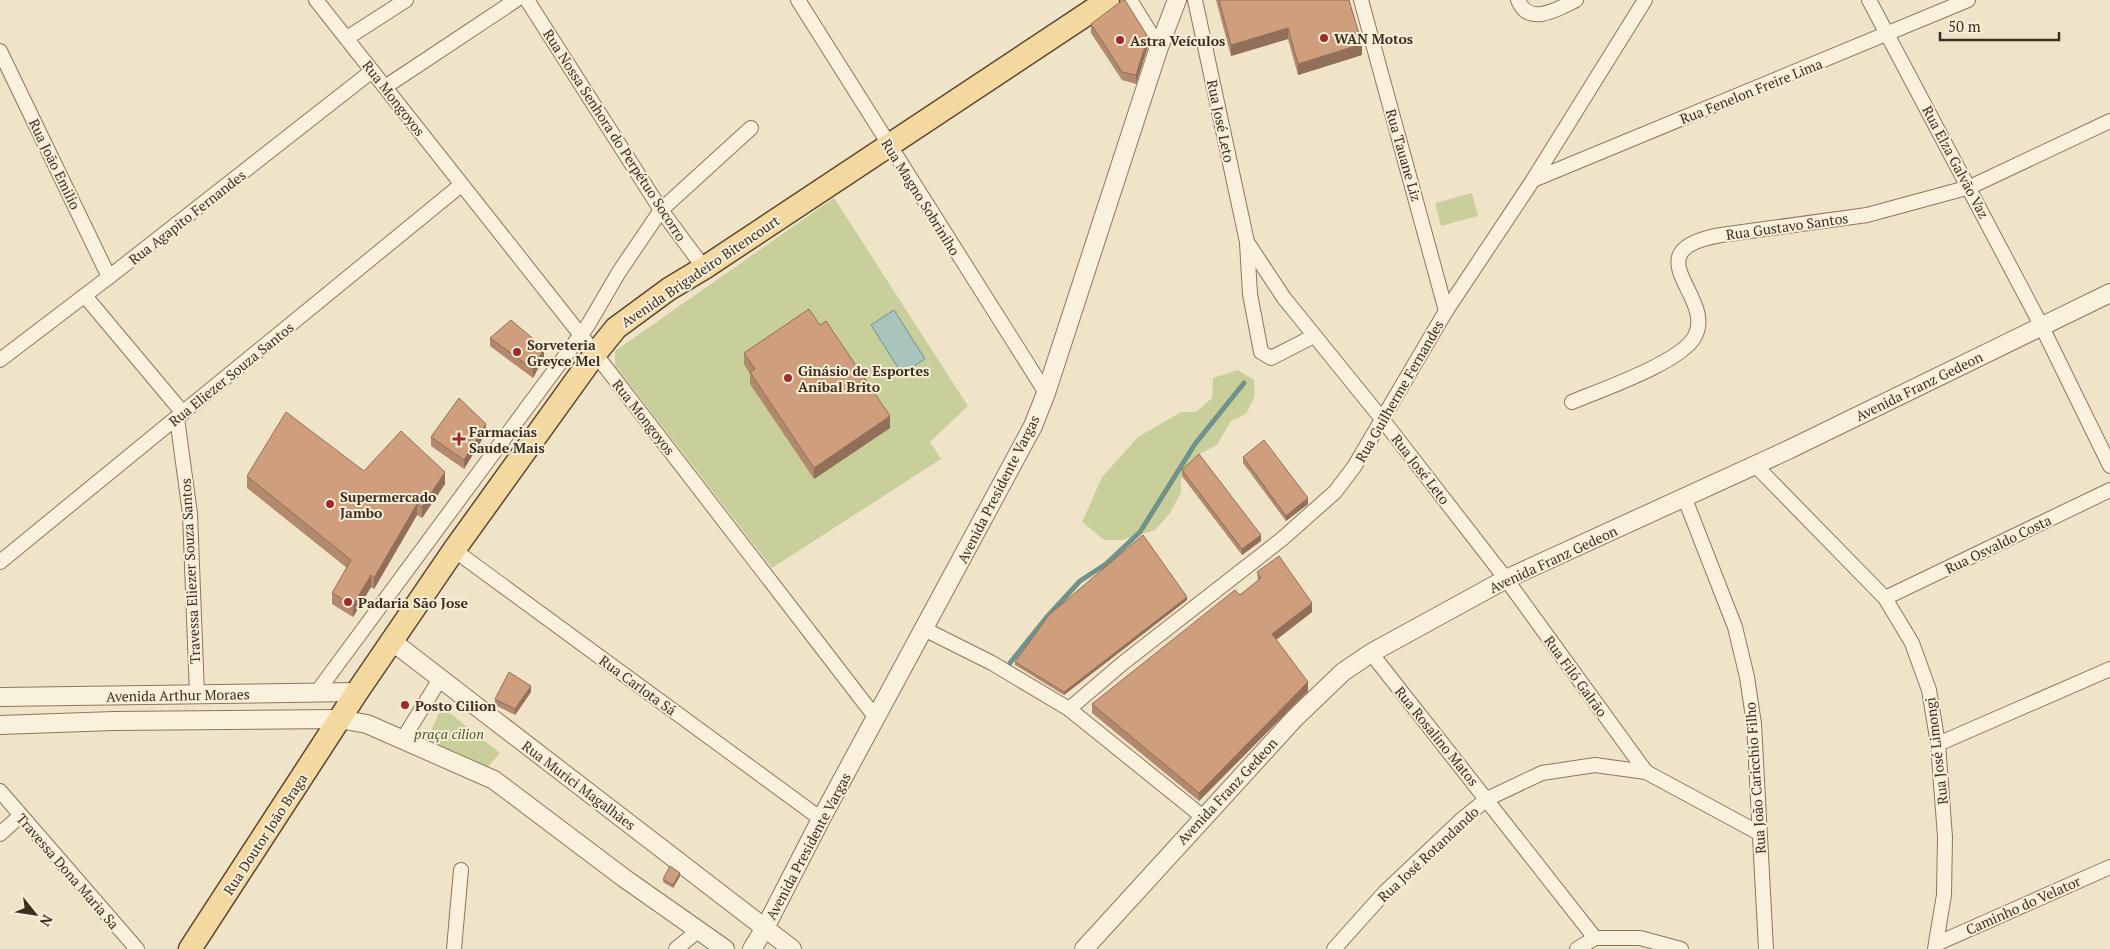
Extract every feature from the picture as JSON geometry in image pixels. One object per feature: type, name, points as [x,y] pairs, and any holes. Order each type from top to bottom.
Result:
[{"type":"main road","name":"Avenida Brigadeiro Bitencourt","points":[[339,719],[454,550],[595,354],[616,328],[669,289],[704,268],[1108,0]]},
{"type":"main road","name":"Rua Doutor João Braga","points":[[190,949],[339,719]]},
{"type":"street","name":"Rua Mongoyos","points":[[316,0],[580,334],[876,718]]},
{"type":"street","points":[[347,38],[406,0]]},
{"type":"street","points":[[386,87],[516,0]]},
{"type":"street","name":"Rua Nossa Senhora do Perpétuo Socorro","points":[[527,0],[661,210],[704,268]]},
{"type":"street","name":"Rua Magno Sobriniho","points":[[798,0],[1046,393]]},
{"type":"street","points":[[1130,0],[1159,47]]},
{"type":"street","name":"Avenida Presidente Vargas","points":[[752,949],[765,928],[821,819],[1033,426],[1046,393],[1159,47],[1177,0]]},
{"type":"street","name":"Rua José Leto","points":[[1195,0],[1247,242],[1250,294],[1261,352],[1271,358],[1314,336]]},
{"type":"street","name":"Rua Tauane Liz","points":[[1361,0],[1446,311]]},
{"type":"street","points":[[1518,0],[1526,11],[1534,14],[1547,14],[1576,0]]},
{"type":"street","name":"Rua Guilherme Fernandes","points":[[1069,708],[1123,663],[1282,539],[1335,492],[1354,466],[1446,311],[1533,180],[1645,0]]},
{"type":"street","name":"Rua Elza Galvão Vaz","points":[[1869,0],[2042,325],[2110,466]]},
{"type":"street","name":"Rua Fenelon Freire Lima","points":[[1533,180],[1968,0]]},
{"type":"street","name":"Rua João Emilio","points":[[0,51],[109,278]]},
{"type":"street","name":"Rua Agapito Fernandes","points":[[0,360],[109,278],[372,71]]},
{"type":"street","name":"Rua Gustavo Santos","points":[[1572,402],[1672,359],[1690,344],[1698,328],[1698,313],[1678,262],[1689,244],[1701,239],[1867,215],[1970,187],[2110,121]]},
{"type":"street","points":[[318,692],[597,311],[619,272],[661,210],[751,128]]},
{"type":"street","name":"Rua Eliezer Souza Santos","points":[[0,562],[461,185]]},
{"type":"street","name":"Rua José Leto","points":[[1247,242],[1284,298],[1382,419],[1506,580]]},
{"type":"street","name":"Avenida Franz Gedeon","points":[[1084,949],[1295,718],[1343,672],[1370,653],[1506,580],[1685,499],[2110,293]]},
{"type":"street","points":[[85,296],[180,416]]},
{"type":"street","name":"Travessa Eliezer Souza Santos","points":[[180,416],[190,514],[197,694]]},
{"type":"street","name":"Rua José Limongi","points":[[1756,465],[1885,598],[1912,643],[1929,690],[1938,744],[1945,837],[1944,895],[1935,946]]},
{"type":"street","name":"Rua Osvaldo Costa","points":[[1885,598],[2110,490]]},
{"type":"street","name":"Rua João Caricchio Filho","points":[[1685,499],[1735,627],[1747,677],[1754,724],[1766,949]]},
{"type":"street","name":"Rua Carlota Sá","points":[[454,550],[821,819]]},
{"type":"street","name":"Rua Filó Galrão","points":[[1506,580],[1646,772]]},
{"type":"street","points":[[924,629],[992,663],[1069,708],[1202,818]]},
{"type":"street","name":"Rua Murici Magalhães","points":[[393,642],[792,949]]},
{"type":"street","name":"Rua Rosalino Matos","points":[[1370,653],[1595,938]]},
{"type":"street","points":[[1938,744],[2110,669]]},
{"type":"street","points":[[403,739],[440,679]]},
{"type":"street","name":"Avenida Arthur Moraes","points":[[1,697],[357,692]]},
{"type":"street","points":[[172,695],[174,721]]},
{"type":"street","points":[[0,724],[1,697]]},
{"type":"street","points":[[339,719],[367,724],[494,780],[624,878],[725,949]]},
{"type":"street","name":"Avenida Arthur Moraes","points":[[0,724],[339,719]]},
{"type":"street","name":"Rua José Rotandando","points":[[1334,949],[1385,892],[1422,856],[1487,799],[1542,773],[1595,765],[1646,772],[1759,833]]},
{"type":"street","name":"Travessa Dona Maria Sa","points":[[0,791],[137,949]]},
{"type":"street","points":[[0,834],[20,816]]},
{"type":"street","name":"Caminho do Velator","points":[[1935,946],[2110,867]]},
{"type":"street","points":[[454,949],[460,870]]},
{"type":"street","points":[[676,949],[699,930]]},
{"type":"street","points":[[1577,949],[1595,938],[1640,938],[1681,949]]},
{"type":"green space","points":[[1472,193],[1478,216],[1441,226],[1435,203]]},
{"type":"green space","name":"Ginásio de Esportes Anibal Brito","points":[[834,198],[968,406],[930,442],[941,459],[772,568],[615,365],[615,351]]},
{"type":"green space","points":[[1238,370],[1254,380],[1255,396],[1246,414],[1231,421],[1217,445],[1198,455],[1185,468],[1181,481],[1181,492],[1170,513],[1155,530],[1122,540],[1104,540],[1082,522],[1102,477],[1138,437],[1181,412],[1196,412],[1212,398],[1213,378]]},
{"type":"green space","name":"praça cilion","points":[[442,707],[500,753],[486,769],[427,739]]},
{"type":"water","points":[[894,310],[925,359],[902,374],[871,325]]},
{"type":"building","name":"Astra Veículos","points":[[1125,0],[1148,37],[1136,75],[1122,72],[1091,24]]},
{"type":"building","points":[[1219,0],[1349,0],[1362,44],[1298,64],[1288,28],[1231,45]]},
{"type":"building","points":[[809,309],[820,325],[826,321],[890,416],[814,468],[750,372],[755,369],[744,353]]},
{"type":"building","name":"Sorveteria Greyce Mel","points":[[511,320],[544,348],[533,369],[490,338]]},
{"type":"building","name":"Farmacias Saude Mais","points":[[459,398],[486,424],[464,460],[431,437]]},
{"type":"building","name":"Supermercado Jambo","points":[[286,412],[364,471],[401,431],[445,472],[422,507],[417,504],[374,578],[371,575],[353,605],[332,593],[351,560],[247,476]]},
{"type":"building","points":[[1264,440],[1308,498],[1286,516],[1243,457]]},
{"type":"building","points":[[1199,454],[1261,535],[1242,549],[1182,470]]},
{"type":"building","points":[[1143,535],[1187,597],[1064,692],[1015,662],[1049,615]]},
{"type":"building","points":[[1279,556],[1312,603],[1272,634],[1308,682],[1199,793],[1092,704],[1235,590],[1240,595],[1261,578],[1257,572]]},
{"type":"building","points":[[509,672],[531,686],[515,709],[495,699]]},
{"type":"building","points":[[670,866],[680,873],[673,885],[663,879]]},
{"type":"waterway","points":[[1010,663],[1046,618],[1080,581],[1106,564],[1140,532],[1195,444],[1244,383]]},
{"type":"place","name":"WAN Motos","points":[[1324,38]]},
{"type":"place","name":"Astra Veículos","points":[[1120,40]]},
{"type":"place","name":"Sorveteria Greyce Mel","points":[[517,352]]},
{"type":"place","name":"Ginásio de Esportes Anibal Brito","points":[[788,378]]},
{"type":"place","name":"Farmacias Saude Mais","points":[[459,439]]},
{"type":"place","name":"Supermercado Jambo","points":[[330,504]]},
{"type":"place","name":"Padaria São Jose","points":[[348,602]]},
{"type":"place","name":"Posto Cilion","points":[[405,705]]}]
